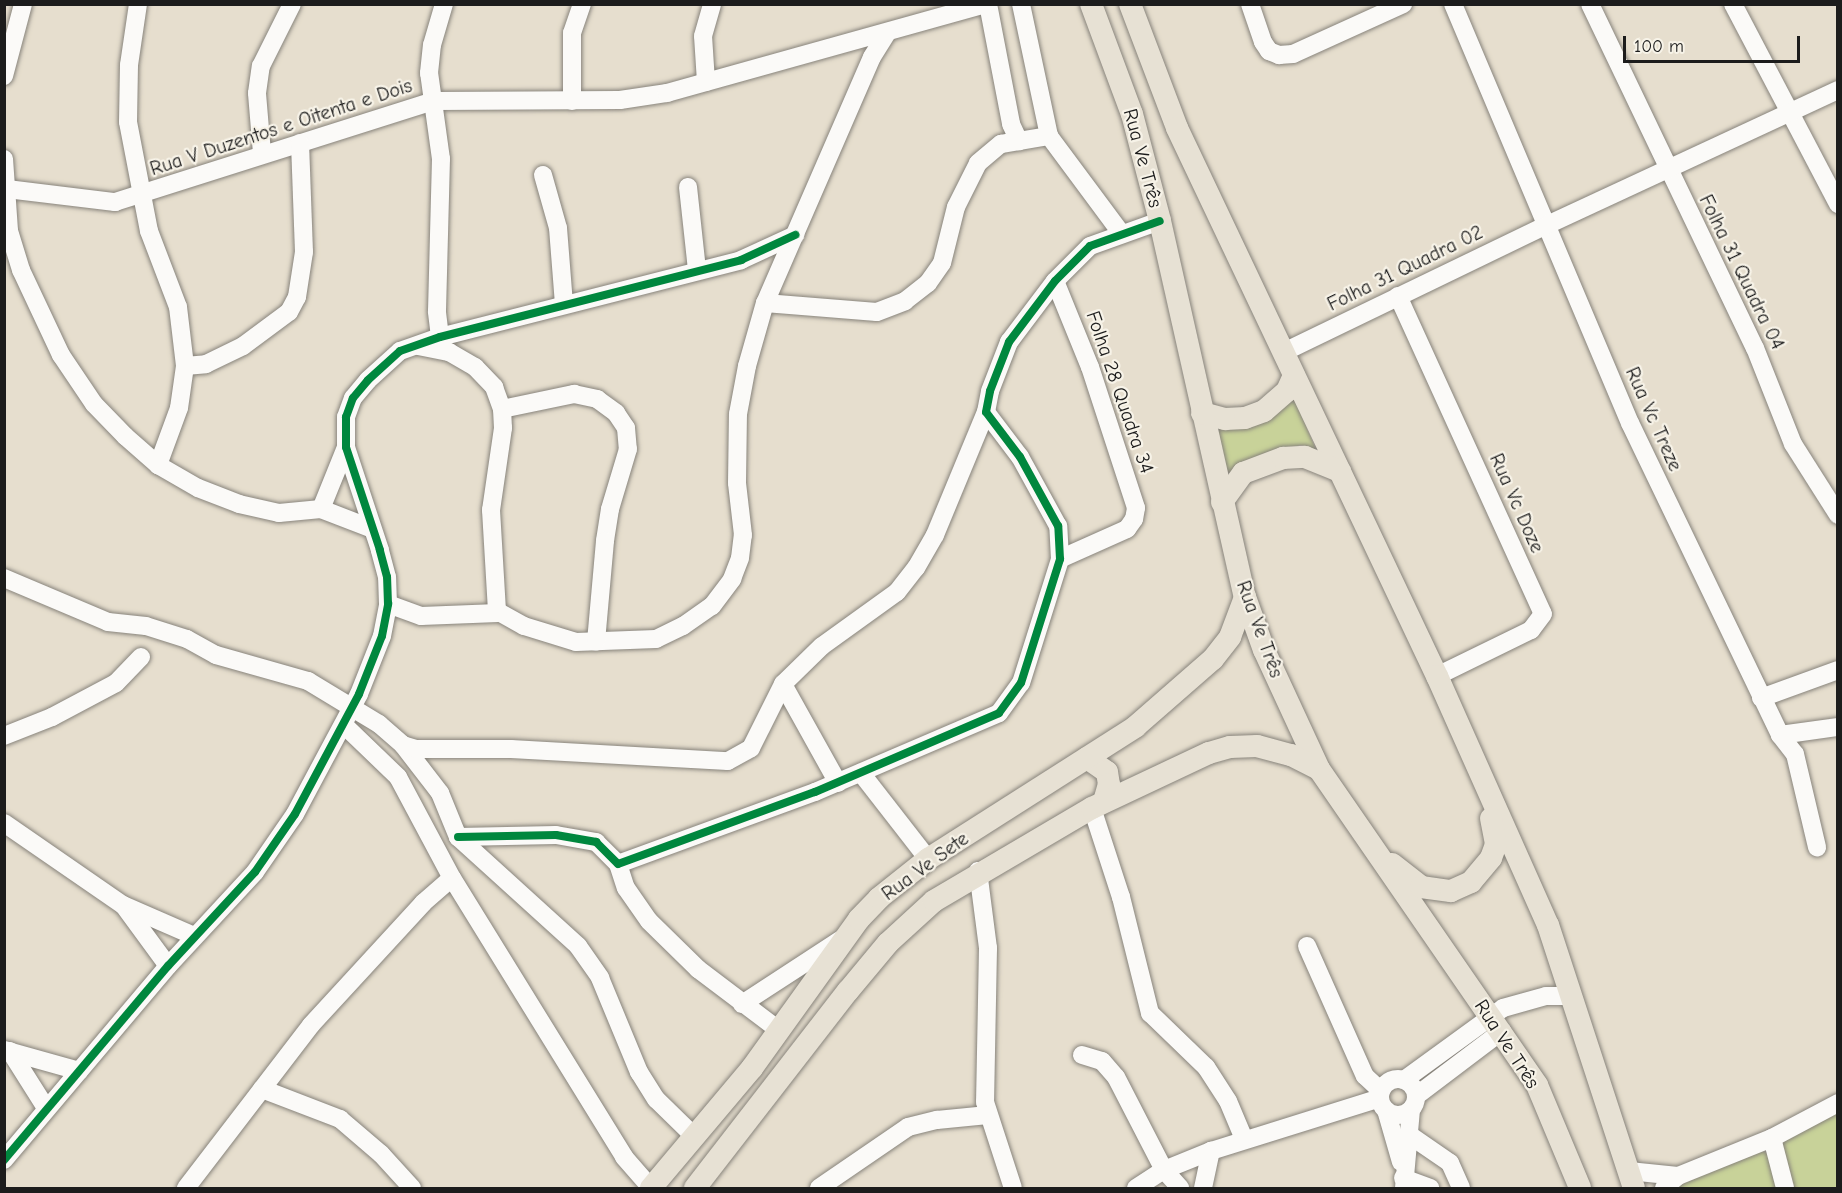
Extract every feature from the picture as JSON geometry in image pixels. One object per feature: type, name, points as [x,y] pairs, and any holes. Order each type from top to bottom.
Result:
[{"type":"main road","name":"Rua Ve Três","points":[[1091,4],[1132,114],[1160,221],[1245,597],[1264,650],[1319,769],[1537,1085],[1580,1188]]},
{"type":"main road","name":"Rua Ve Três","points":[[1130,4],[1177,128],[1437,676],[1548,925],[1572,996],[1628,1183]]},
{"type":"main road","points":[[1202,413],[1235,419],[1264,411],[1287,391],[1294,375]]},
{"type":"main road","points":[[1222,502],[1243,472],[1283,458],[1305,458],[1340,471]]},
{"type":"main road","name":"Rua Ve Sete","points":[[651,1188],[780,1031],[854,927],[928,860],[1135,727],[1213,659],[1230,637],[1245,597]]},
{"type":"main road","name":"Rua Ve Sete","points":[[699,1187],[888,943],[934,901],[978,871],[1098,805],[1230,747],[1257,746],[1291,754],[1319,769]]},
{"type":"main road","points":[[1087,758],[1107,772],[1109,784],[1098,805]]},
{"type":"main road","points":[[1376,853],[1421,887],[1451,891],[1471,882],[1483,871],[1496,844],[1486,789]]},
{"type":"main road","points":[[854,927],[888,943]]},
{"type":"street","points":[[4,76],[23,4]]},
{"type":"street","points":[[138,4],[129,65],[128,122],[141,195],[152,240],[178,307],[185,366],[179,408],[158,465]]},
{"type":"street","points":[[262,153],[257,93],[261,66],[292,4]]},
{"type":"street","points":[[440,337],[437,311],[441,159],[429,73],[432,45],[444,4]]},
{"type":"street","points":[[572,101],[572,33],[582,4]]},
{"type":"street","points":[[706,82],[703,36],[712,4]]},
{"type":"street","points":[[987,4],[1011,124],[1010,142]]},
{"type":"street","name":"Rua V Duzentos e Oitenta e Dois","points":[[6,189],[94,202],[141,195],[262,153],[434,101],[620,100],[706,82],[987,4]]},
{"type":"street","points":[[1021,4],[1049,136],[1121,234]]},
{"type":"street","points":[[1250,4],[1263,42],[1269,51],[1279,55],[1293,54],[1402,4]]},
{"type":"street","name":"Rua Vc Treze","points":[[1453,4],[1630,423],[1761,698],[1780,735],[1795,754],[1817,848]]},
{"type":"street","name":"Folha 31 Quadra 04","points":[[1590,4],[1667,170],[1755,348],[1793,444],[1838,514]]},
{"type":"street","points":[[1733,4],[1838,204]]},
{"type":"street","points":[[388,604],[421,616],[501,615],[576,642],[656,639],[712,606],[732,579],[743,535],[737,483],[738,414],[747,366],[765,303],[887,33]]},
{"type":"street","points":[[1667,170],[1838,90]]},
{"type":"street","points":[[765,303],[878,312],[905,301],[928,283],[942,263],[966,184],[978,163],[1010,142],[1049,136]]},
{"type":"street","points":[[185,366],[206,363],[243,346],[290,312],[297,297],[304,252],[300,143]]},
{"type":"street","points":[[4,159],[9,248],[57,346],[81,384],[125,436],[158,465],[198,488],[238,504],[279,513],[321,509],[370,528]]},
{"type":"street","name":"Folha 31 Quadra 02","points":[[1284,352],[1547,225],[1667,170]]},
{"type":"street","points":[[543,175],[558,228],[564,304]]},
{"type":"street","points":[[688,187],[697,270]]},
{"type":"street","points":[[403,745],[417,749],[511,748],[728,761],[751,748],[783,684],[822,646],[897,592],[915,568],[935,535],[986,412],[990,390],[1009,342],[1055,281],[1090,246],[1160,221]]},
{"type":"street","points":[[4,1160],[194,936],[255,872],[277,841],[348,717],[382,636],[388,604],[387,577],[346,447],[346,417],[353,398],[400,351],[440,337],[741,260],[795,234]]},
{"type":"street","name":"Folha 28 Quadra 34","points":[[1055,281],[1109,423],[1136,508],[1134,519],[1127,529],[1060,559]]},
{"type":"street","name":"Rua Vc Doze","points":[[1398,296],[1544,614],[1531,630],[1437,676]]},
{"type":"street","points":[[418,346],[449,352],[475,367],[494,387],[502,409],[503,428],[491,510],[501,615]]},
{"type":"street","points":[[502,409],[574,394],[597,399],[616,413],[626,428],[628,449],[610,509],[605,541],[596,642]]},
{"type":"street","points":[[618,864],[838,783],[999,713],[1012,699],[1060,559],[1058,526],[1020,457],[986,412]]},
{"type":"street","points":[[321,509],[346,447]]},
{"type":"street","points":[[4,578],[108,622],[146,626],[187,639],[231,660],[308,681],[332,693],[348,717],[398,777],[452,878],[624,1157],[651,1188]]},
{"type":"street","points":[[4,736],[52,717],[116,683],[141,657]]},
{"type":"street","points":[[1761,698],[1838,670]]},
{"type":"street","points":[[783,684],[838,783]]},
{"type":"street","points":[[348,717],[379,724],[403,745],[440,793],[458,837],[489,869],[532,902],[578,946],[600,978],[639,1072],[656,1099],[695,1137]]},
{"type":"street","points":[[1780,735],[1838,727]]},
{"type":"street","points":[[861,773],[928,860]]},
{"type":"street","points":[[1098,805],[1150,1013],[1206,1067],[1228,1101],[1244,1139]]},
{"type":"street","points":[[4,823],[123,905],[194,936]]},
{"type":"street","points":[[458,837],[556,835],[596,842],[618,864],[626,888],[649,921],[698,969],[780,1031]]},
{"type":"street","points":[[978,871],[988,948],[985,1102],[1013,1188]]},
{"type":"street","points":[[186,1188],[311,1025],[423,903],[452,878]]},
{"type":"street","points":[[123,905],[168,966]]},
{"type":"street","points":[[742,1004],[854,927]]},
{"type":"street","points":[[1307,946],[1365,1076],[1382,1100],[1399,1115],[1496,1023],[1524,1000],[1572,996]]},
{"type":"street","points":[[1403,1178],[1382,1100],[1390,1081],[1404,1080],[1496,1023]]},
{"type":"street","points":[[7,1051],[79,1071]]},
{"type":"street","points":[[7,1051],[46,1108]]},
{"type":"street","points":[[1082,1055],[1101,1061],[1116,1077],[1164,1170],[1180,1188]]},
{"type":"street","points":[[1403,1178],[1414,1103],[1404,1080]]},
{"type":"street","points":[[262,1089],[340,1119],[381,1154],[412,1188]]},
{"type":"street","points":[[1136,1188],[1164,1170],[1244,1139],[1382,1100]]},
{"type":"street","points":[[1628,1183],[1678,1176],[1772,1138],[1838,1103]]},
{"type":"street","points":[[825,1187],[850,1181],[885,1140],[908,1127],[937,1119],[988,1115]]},
{"type":"street","points":[[1408,1134],[1450,1163],[1461,1188]]},
{"type":"street","points":[[1772,1138],[1785,1188]]},
{"type":"street","points":[[1203,1188],[1211,1151]]},
{"type":"street","points":[[1664,1188],[1678,1176]]},
{"type":"street","points":[[1403,1178],[1430,1188]]},
{"type":"green space","points":[[1292,393],[1316,450],[1300,445],[1238,467],[1227,475],[1218,428]]},
{"type":"green space","points":[[1837,1109],[1837,1188],[1793,1188],[1780,1148],[1784,1140]]},
{"type":"green space","points":[[1757,1149],[1771,1155],[1777,1188],[1675,1188]]},
{"type":"cycle path","points":[[458,837],[556,835],[596,842],[618,864],[815,792],[999,713],[1021,683],[1060,559],[1058,526],[1020,457],[986,412],[990,391],[1009,342],[1055,281],[1090,246],[1160,221]]},
{"type":"cycle path","points":[[4,1160],[168,966],[255,872],[295,814],[359,694],[382,636],[388,604],[387,577],[380,550],[346,447],[346,417],[353,398],[368,380],[400,351],[440,337],[741,260],[795,235]]}]
